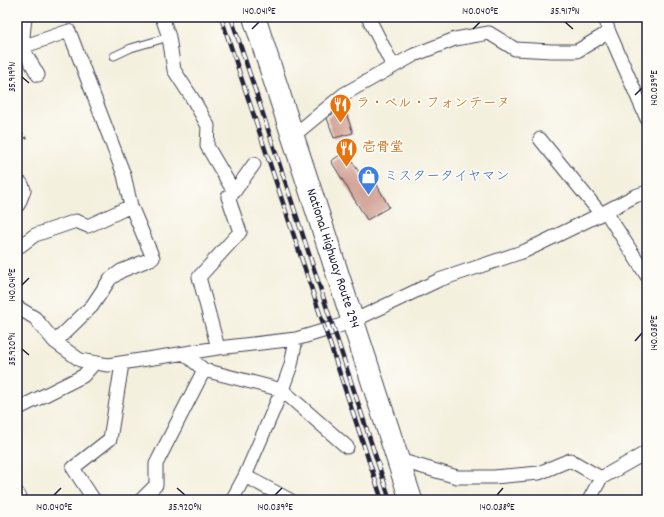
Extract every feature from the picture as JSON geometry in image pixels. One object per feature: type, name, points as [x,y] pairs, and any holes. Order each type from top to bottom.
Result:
[{"type":"highway","name":"National Highway Route 294","points":[[254,17],[294,136],[411,500]]},
{"type":"street","points":[[25,17],[20,42],[38,75]]},
{"type":"street","points":[[162,17],[169,37],[174,70],[208,126],[207,146],[234,192]]},
{"type":"street","points":[[368,17],[393,66]]},
{"type":"street","points":[[604,17],[609,32],[647,119]]},
{"type":"street","points":[[20,42],[69,31],[124,175],[131,206],[153,258],[122,271],[110,279],[92,306],[55,342]]},
{"type":"street","points":[[294,136],[344,94],[414,55],[455,39],[489,33],[515,49],[577,51],[609,32]]},
{"type":"street","points":[[540,140],[603,213],[647,276]]},
{"type":"street","points":[[218,348],[199,277],[240,232],[228,197],[234,192],[254,164]]},
{"type":"street","points":[[17,203],[22,190],[19,184]]},
{"type":"street","points":[[17,307],[35,318],[55,342],[80,360],[108,365],[218,348],[296,339],[353,321],[439,280],[526,251],[635,196],[647,192]]},
{"type":"street","points":[[17,246],[20,246],[34,235],[76,221],[88,226],[131,206]]},
{"type":"street","points":[[232,500],[245,476],[282,390],[291,365],[296,339]]},
{"type":"street","points":[[185,354],[204,370],[282,390],[347,447]]},
{"type":"street","points":[[17,409],[83,376],[93,363]]},
{"type":"street","points":[[94,500],[73,468],[110,439],[122,364]]},
{"type":"street","points":[[141,500],[156,485],[156,464],[204,370]]},
{"type":"street","points":[[589,500],[601,478],[647,452]]},
{"type":"street","points":[[399,460],[457,477],[494,477],[539,473],[570,460],[601,478]]},
{"type":"street","points":[[245,476],[290,500]]},
{"type":"street","points":[[17,493],[21,500]]},
{"type":"lane","points":[[114,56],[131,48],[169,37]]},
{"type":"path","points":[[17,128],[28,140]]},
{"type":"building","name":"ラ・ベル・フォンテーヌ","points":[[345,110],[353,133],[334,138],[327,118],[332,114]]},
{"type":"building","name":"ミスタータイヤマン","points":[[346,151],[363,179],[371,174],[389,207],[367,220],[331,161]]},
{"type":"railway","points":[[221,17],[382,500]]},
{"type":"railway","points":[[231,17],[390,500]]},
{"type":"place","name":"ラ・ベル・フォンテーヌ","points":[[340,124]]},
{"type":"place","name":"壱骨堂","points":[[346,168]]},
{"type":"place","name":"ミスタータイヤマン","points":[[369,196]]}]
